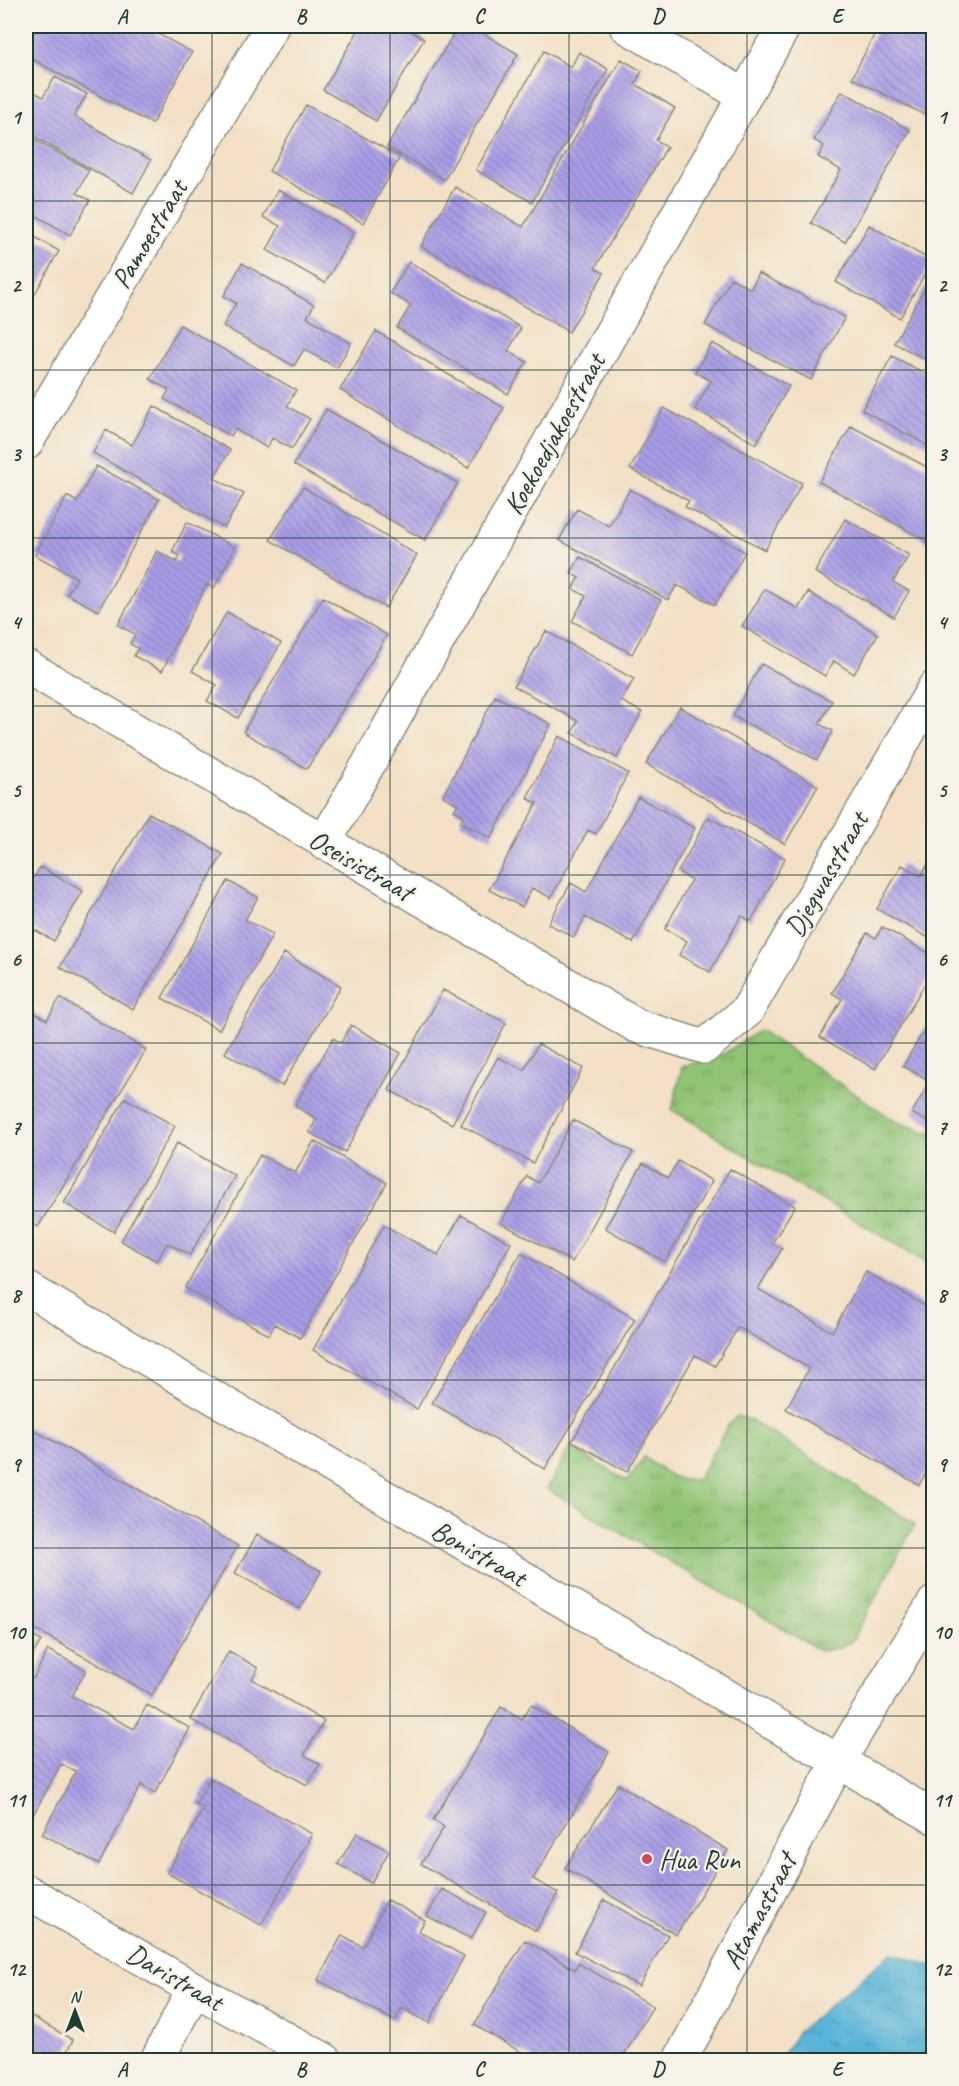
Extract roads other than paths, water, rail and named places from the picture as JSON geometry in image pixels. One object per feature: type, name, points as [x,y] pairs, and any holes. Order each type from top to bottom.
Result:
[{"type":"street","name":"Pamoestraat","points":[[26,443],[272,26]]},
{"type":"street","points":[[626,26],[745,96]]},
{"type":"street","name":"Koekoedjakoestraat","points":[[324,843],[784,26]]},
{"type":"street","name":"Oseisistraat","points":[[26,666],[637,1026],[704,1047]]},
{"type":"street","name":"Djegwasstraat","points":[[704,1047],[747,1011],[933,688]]},
{"type":"street","name":"Bonistraat","points":[[26,1288],[933,1817]]},
{"type":"street","name":"Atamastraat","points":[[680,2061],[838,1762],[933,1603]]},
{"type":"street","name":"Daristraat","points":[[26,1891],[194,1989],[325,2061]]},
{"type":"street","points":[[157,2061],[194,1989]]},
{"type":"water","points":[[891,1953],[933,1966],[933,2060],[779,2060],[797,2033]]},
{"type":"place","name":"Hua Run","points":[[647,1859]]}]
